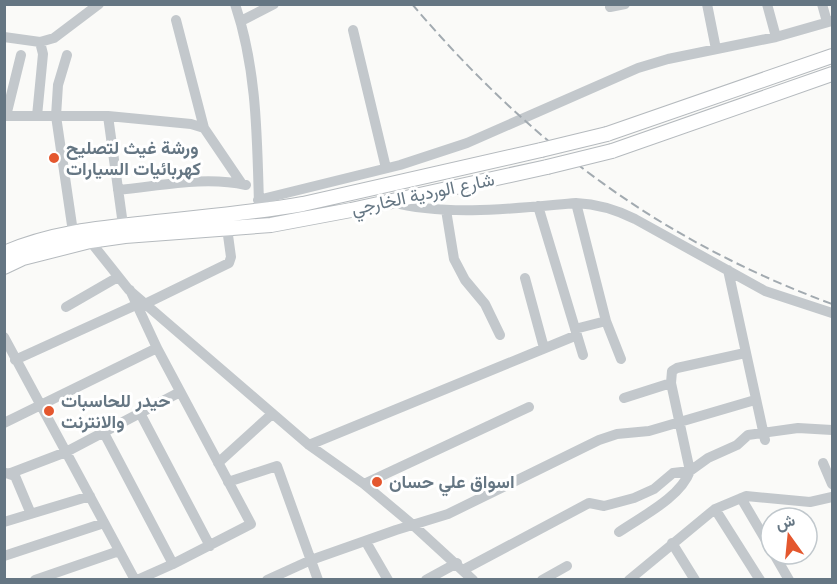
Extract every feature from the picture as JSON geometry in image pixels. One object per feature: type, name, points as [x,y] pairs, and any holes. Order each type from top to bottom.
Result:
[{"type":"main road","name":"شارع الوردية الخارجي","points":[[4,253],[73,232],[237,213],[541,150],[607,134],[832,56]]},
{"type":"main road","name":"شارع الوردية الخارجي","points":[[4,267],[23,258],[90,241],[124,236],[270,225],[547,167],[612,151],[832,76]]},
{"type":"main road","points":[[263,207],[263,221],[270,225]]},
{"type":"main road","points":[[230,228],[243,222],[237,213]]},
{"type":"street","points":[[4,37],[40,42],[54,38],[99,4]]},
{"type":"street","points":[[235,4],[245,33],[256,112],[258,187],[263,207],[467,143],[638,68],[776,37],[830,21],[822,4]]},
{"type":"street","points":[[241,21],[274,4]]},
{"type":"street","points":[[610,6],[625,4]]},
{"type":"street","points":[[707,4],[716,49]]},
{"type":"street","points":[[767,4],[776,37]]},
{"type":"street","points":[[176,20],[204,129],[242,184]]},
{"type":"street","points":[[353,30],[386,168]]},
{"type":"street","points":[[37,116],[43,54],[40,42]]},
{"type":"street","points":[[21,55],[5,116],[108,116],[178,122],[204,129]]},
{"type":"street","points":[[67,55],[58,85],[56,116],[73,232]]},
{"type":"street","points":[[108,116],[123,225]]},
{"type":"street","points":[[118,190],[206,180],[258,187]]},
{"type":"street","points":[[388,201],[411,207],[446,210],[576,203],[597,204],[615,209],[765,291],[832,313]]},
{"type":"street","points":[[576,203],[606,321],[621,359]]},
{"type":"street","points":[[538,206],[583,355]]},
{"type":"street","points":[[446,210],[454,259],[465,280],[485,304],[500,335]]},
{"type":"street","points":[[15,360],[229,263],[231,257],[230,228]]},
{"type":"street","points":[[90,241],[141,304],[309,445],[363,484],[413,525],[473,579]]},
{"type":"street","points":[[728,270],[764,436]]},
{"type":"street","points":[[66,307],[118,277]]},
{"type":"street","points":[[525,278],[544,348]]},
{"type":"street","points":[[4,337],[136,579],[173,564],[251,524],[157,348],[141,304]]},
{"type":"street","points":[[309,445],[606,321]]},
{"type":"street","points":[[4,423],[157,348]]},
{"type":"street","points":[[619,532],[675,494],[686,482],[690,471],[671,383],[670,375],[674,369],[745,353]]},
{"type":"street","points":[[624,398],[671,383]]},
{"type":"street","points":[[6,472],[66,452],[180,392]]},
{"type":"street","points":[[267,579],[311,560],[448,514],[599,440],[617,434],[641,433],[755,400]]},
{"type":"street","points":[[363,484],[529,407]]},
{"type":"street","points":[[140,413],[210,546]]},
{"type":"street","points":[[218,463],[272,414]]},
{"type":"street","points":[[426,579],[460,566],[589,503],[604,506],[626,501],[654,489],[673,473],[690,471],[708,458],[737,444],[748,435],[764,436],[798,428],[832,430]]},
{"type":"street","points":[[104,433],[173,564]]},
{"type":"street","points":[[823,463],[832,484]]},
{"type":"street","points":[[228,482],[277,466],[318,579]]},
{"type":"street","points":[[6,472],[15,477],[31,514]]},
{"type":"street","points":[[4,522],[90,496]]},
{"type":"street","points":[[629,579],[715,509],[741,498],[746,496],[810,502],[832,497]]},
{"type":"street","points":[[741,498],[759,529]]},
{"type":"street","points":[[715,509],[760,579]]},
{"type":"street","points":[[4,556],[104,523]]},
{"type":"street","points":[[366,542],[388,579]]},
{"type":"street","points":[[672,543],[695,579]]},
{"type":"street","points":[[35,579],[69,574],[119,551]]},
{"type":"street","points":[[542,579],[567,566]]},
{"type":"street","points":[[781,566],[789,579]]},
{"type":"railway","points":[[412,4],[504,101],[552,144],[602,182],[654,218],[710,250],[832,304]]},
{"type":"place","name":"ورشة غيث لتصليح كهربائيات السيارات","points":[[54,158]]},
{"type":"place","name":"حيدر للحاسبات والانترنت","points":[[49,411]]},
{"type":"place","name":"اسواق علي حسان","points":[[377,482]]}]
